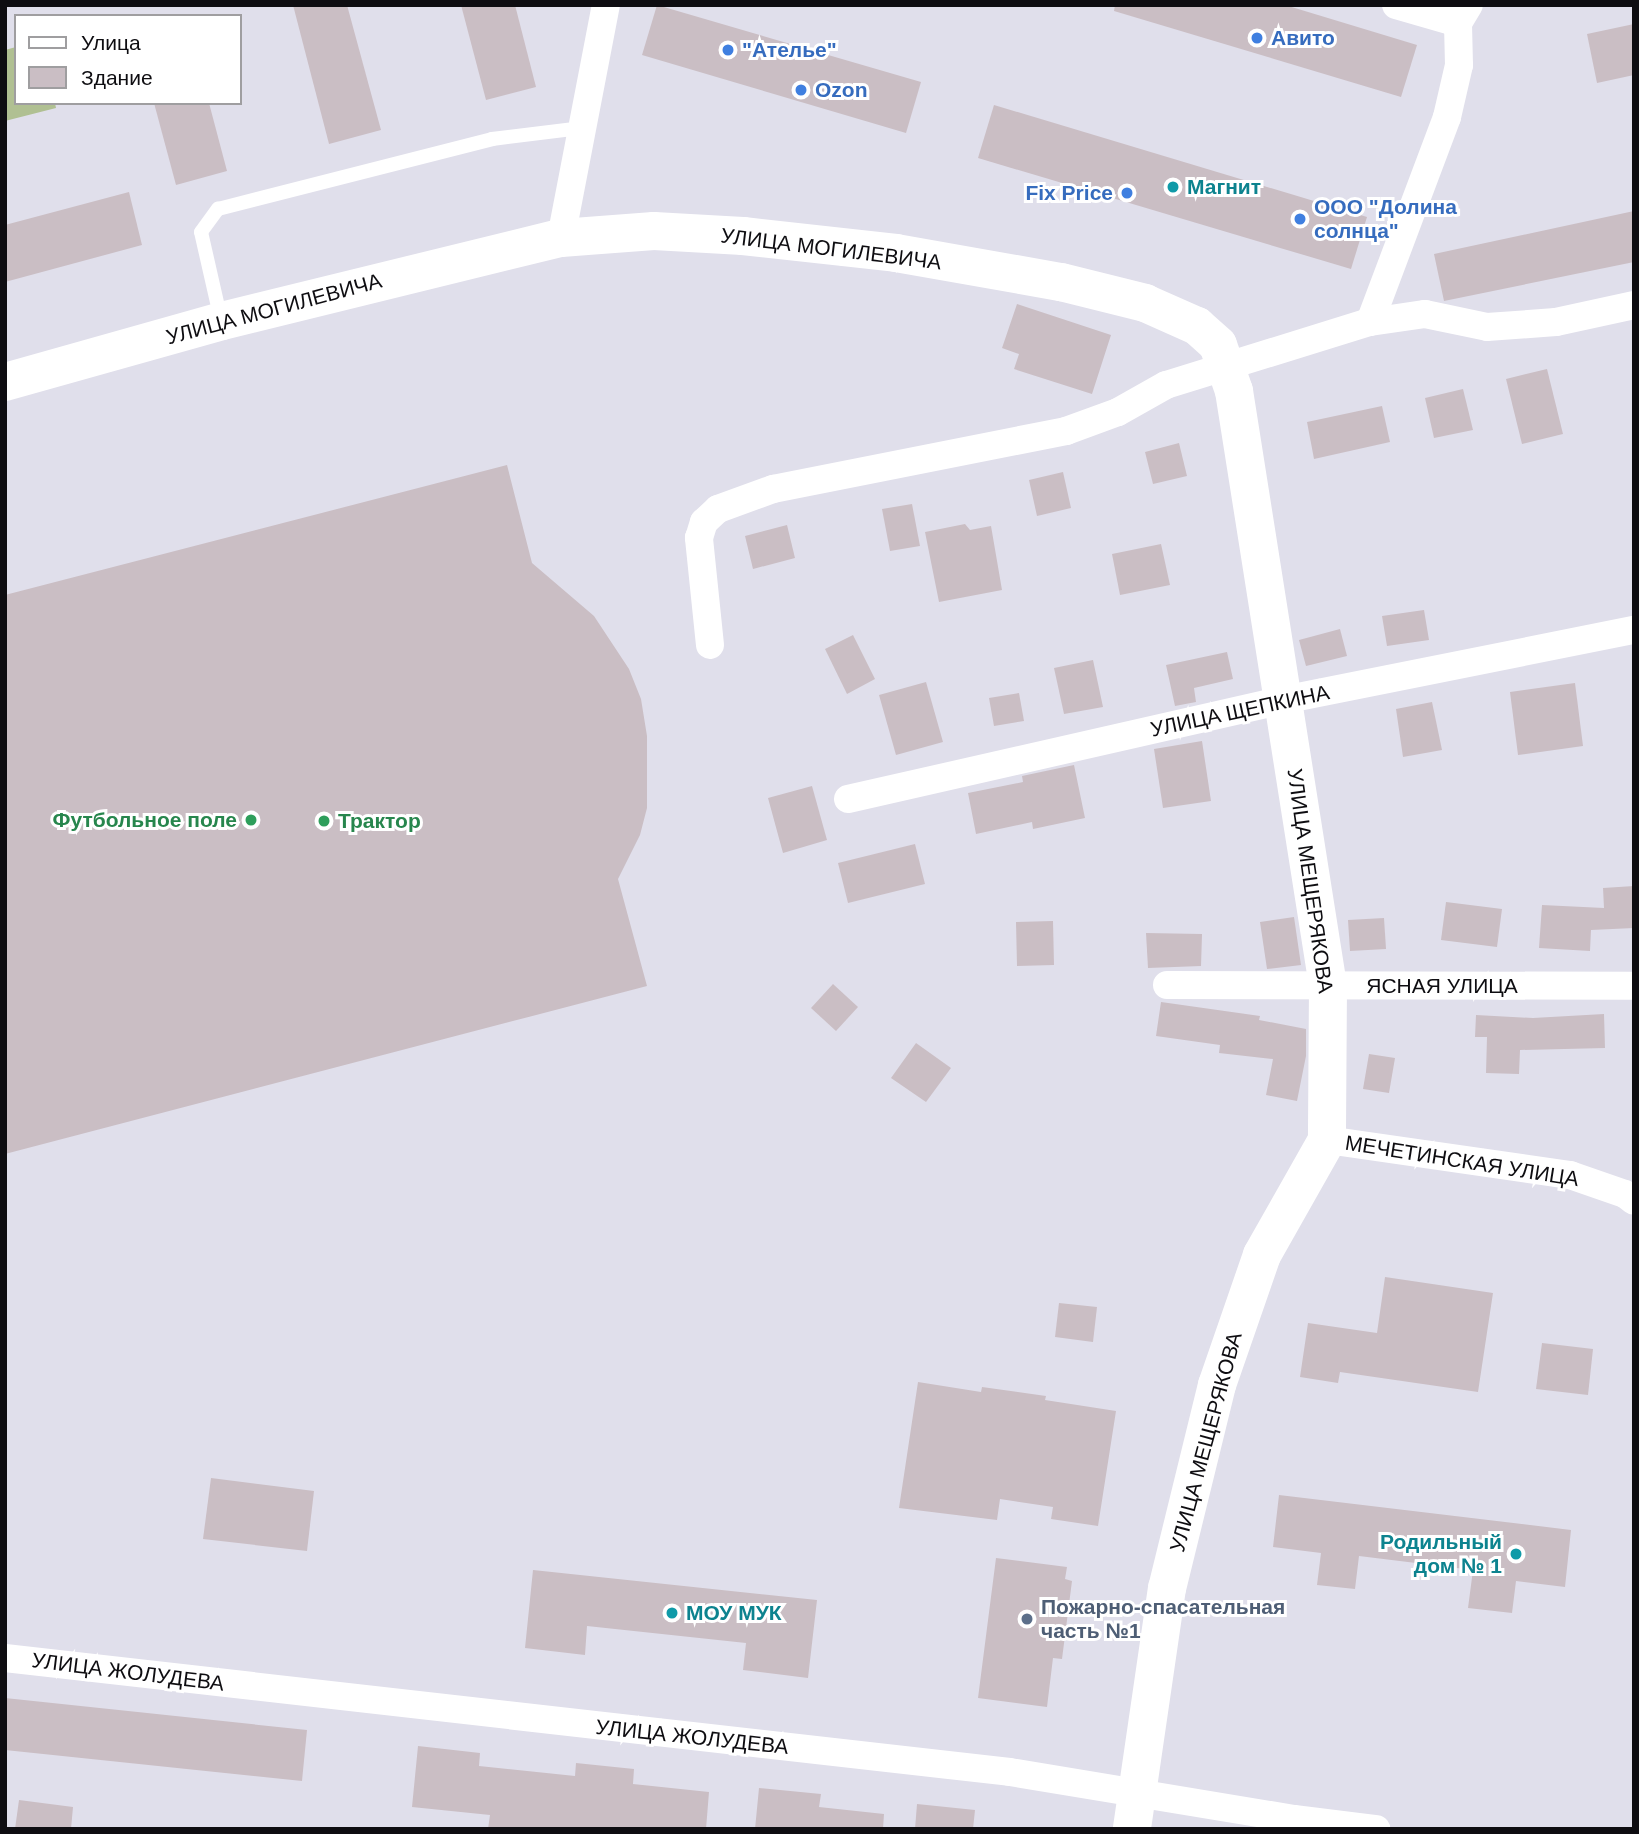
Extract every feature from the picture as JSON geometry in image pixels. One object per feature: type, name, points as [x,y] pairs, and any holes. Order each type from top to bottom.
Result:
[{"type":"street","points":[[561,238],[606,5]]},
{"type":"street","points":[[1370,322],[1447,117],[1459,65],[1464,14],[1396,5]]},
{"type":"street","name":"УЛИЦА МОГИЛЕВИЧА","points":[[5,382],[222,321],[561,238],[654,231],[743,236],[896,253],[1061,282],[1145,303],[1196,326],[1218,345],[1227,367]]},
{"type":"street","points":[[710,645],[699,538],[704,522],[718,509],[773,489],[1066,431],[1118,412],[1166,385],[1370,322],[1425,314],[1487,327],[1556,322],[1634,304]]},
{"type":"street","name":"УЛИЦА МЕЩЕРЯКОВА","points":[[1134,1811],[1167,1588],[1217,1385],[1262,1255],[1327,1140],[1328,986],[1234,391],[1227,367]]},
{"type":"street","name":"УЛИЦА ЩЕПКИНА","points":[[848,799],[1283,700],[1634,630]]},
{"type":"street","name":"ЯСНАЯ УЛИЦА","points":[[1167,985],[1634,986]]},
{"type":"street","name":"МЕЧЕТИНСКАЯ УЛИЦА","points":[[1327,1140],[1570,1175],[1625,1194],[1634,1201]]},
{"type":"street","name":"УЛИЦА ЖОЛУДЕВА","points":[[5,1658],[1010,1772],[1134,1811],[1376,1829]]},
{"type":"lane","points":[[222,321],[201,232],[218,209],[492,139],[582,128]]},
{"type":"green space","points":[[14,48],[14,105],[55,105],[56,108],[5,121],[5,50]]},
{"type":"building","points":[[293,5],[347,5],[381,130],[329,144]]},
{"type":"building","points":[[461,5],[515,5],[536,87],[486,100]]},
{"type":"building","points":[[657,5],[921,82],[906,133],[642,55]]},
{"type":"building","points":[[1115,5],[1285,5],[1417,45],[1401,97],[1114,11]]},
{"type":"building","points":[[1634,24],[1634,75],[1597,83],[1587,34]]},
{"type":"building","points":[[155,105],[210,105],[227,171],[176,185]]},
{"type":"building","name":"Магнит","points":[[994,105],[1367,217],[1351,269],[978,158]]},
{"type":"building","points":[[129,192],[142,245],[5,282],[5,225]]},
{"type":"building","points":[[1634,211],[1634,262],[1444,301],[1434,254]]},
{"type":"building","points":[[1017,304],[1111,335],[1092,394],[1014,369],[1019,354],[1002,348]]},
{"type":"building","points":[[1547,369],[1563,434],[1522,444],[1506,379]]},
{"type":"building","points":[[1463,389],[1473,430],[1434,438],[1425,398]]},
{"type":"building","points":[[1382,406],[1390,442],[1314,459],[1307,422]]},
{"type":"building","points":[[1179,443],[1187,476],[1153,484],[1145,452]]},
{"type":"building","name":"Трактор","points":[[507,465],[532,563],[594,616],[629,669],[641,699],[647,736],[647,808],[640,835],[618,879],[647,986],[5,1154],[5,595]]},
{"type":"building","points":[[1063,472],[1071,508],[1037,516],[1029,480]]},
{"type":"building","points":[[912,504],[920,546],[890,551],[882,509]]},
{"type":"building","points":[[965,524],[970,530],[991,526],[1002,590],[939,602],[925,532]]},
{"type":"building","points":[[787,525],[795,558],[753,569],[745,536]]},
{"type":"building","points":[[1161,544],[1170,585],[1120,595],[1112,554]]},
{"type":"building","points":[[1424,610],[1429,640],[1387,646],[1382,616]]},
{"type":"building","points":[[1340,629],[1347,656],[1306,666],[1299,640]]},
{"type":"building","points":[[853,635],[875,679],[847,694],[825,649]]},
{"type":"building","points":[[1227,652],[1233,679],[1194,688],[1196,702],[1175,706],[1166,665]]},
{"type":"building","points":[[1093,660],[1103,707],[1064,714],[1054,668]]},
{"type":"building","points":[[926,682],[943,742],[896,755],[879,695]]},
{"type":"building","points":[[1575,683],[1583,746],[1518,755],[1510,692]]},
{"type":"building","points":[[1019,693],[1024,721],[994,726],[989,698]]},
{"type":"building","points":[[1432,702],[1442,750],[1403,757],[1396,709]]},
{"type":"building","points":[[1202,741],[1211,801],[1163,808],[1154,749]]},
{"type":"building","points":[[1074,765],[1085,818],[1033,829],[1032,822],[976,834],[968,793],[1023,782],[1022,776]]},
{"type":"building","points":[[812,786],[827,840],[783,853],[768,798]]},
{"type":"building","points":[[915,844],[925,884],[848,903],[838,863]]},
{"type":"building","points":[[1634,886],[1634,928],[1591,930],[1590,951],[1539,948],[1542,905],[1604,908],[1603,888]]},
{"type":"building","points":[[1446,902],[1502,909],[1497,947],[1441,940]]},
{"type":"building","points":[[1294,917],[1301,965],[1267,969],[1260,922]]},
{"type":"building","points":[[1384,918],[1386,949],[1350,951],[1348,920]]},
{"type":"building","points":[[1053,921],[1054,965],[1017,966],[1016,922]]},
{"type":"building","points":[[1146,933],[1202,934],[1201,966],[1148,968]]},
{"type":"building","points":[[833,984],[858,1007],[836,1031],[811,1008]]},
{"type":"building","points":[[1161,1002],[1260,1016],[1259,1020],[1306,1029],[1306,1056],[1297,1101],[1266,1095],[1273,1059],[1219,1053],[1220,1045],[1156,1036]]},
{"type":"building","points":[[1604,1014],[1605,1048],[1520,1050],[1519,1074],[1486,1073],[1487,1037],[1475,1037],[1476,1015],[1533,1018]]},
{"type":"building","points":[[916,1043],[951,1068],[926,1102],[891,1078]]},
{"type":"building","points":[[1369,1054],[1395,1058],[1389,1093],[1363,1089]]},
{"type":"building","points":[[1385,1277],[1493,1293],[1478,1392],[1340,1372],[1338,1383],[1300,1377],[1308,1323],[1377,1333]]},
{"type":"building","points":[[1059,1303],[1097,1307],[1093,1342],[1055,1337]]},
{"type":"building","points":[[1542,1343],[1593,1349],[1588,1395],[1536,1389]]},
{"type":"building","points":[[918,1382],[981,1392],[982,1387],[1046,1396],[1045,1400],[1116,1411],[1098,1526],[1051,1519],[1053,1507],[1000,1499],[997,1520],[899,1508]]},
{"type":"building","points":[[211,1478],[314,1491],[307,1551],[203,1539]]},
{"type":"building","name":"Родильный дом № 1","points":[[1279,1495],[1571,1530],[1565,1587],[1516,1581],[1512,1613],[1468,1608],[1473,1570],[1359,1556],[1355,1589],[1317,1585],[1321,1553],[1273,1547]]},
{"type":"building","name":"Пожарно-спасательная часть №1","points":[[996,1558],[1067,1567],[1065,1579],[1072,1581],[1062,1659],[1053,1658],[1047,1707],[978,1698]]},
{"type":"building","name":"МОУ МУК","points":[[533,1570],[817,1600],[808,1678],[743,1670],[746,1643],[587,1626],[585,1655],[525,1648]]},
{"type":"building","points":[[5,1698],[307,1730],[302,1781],[5,1750]]},
{"type":"building","points":[[418,1746],[480,1753],[479,1766],[575,1776],[576,1763],[634,1769],[633,1784],[709,1792],[706,1829],[488,1829],[490,1815],[412,1807]]},
{"type":"building","points":[[759,1788],[821,1794],[819,1807],[884,1814],[883,1829],[755,1829]]},
{"type":"building","points":[[19,1800],[73,1807],[71,1829],[15,1829]]},
{"type":"building","points":[[917,1804],[975,1810],[973,1829],[915,1829]]},
{"type":"place","name":"Авито","points":[[1257,38]]},
{"type":"place","name":"\"Ателье\"","points":[[728,50]]},
{"type":"place","name":"Ozon","points":[[801,90]]},
{"type":"place","name":"Магнит","points":[[1173,187]]},
{"type":"place","name":"Fix Price","points":[[1127,193]]},
{"type":"place","name":"ООО \"Долина солнца\"","points":[[1300,219]]},
{"type":"place","name":"Футбольное поле","points":[[251,820]]},
{"type":"place","name":"Трактор","points":[[324,821]]},
{"type":"place","name":"Родильный дом № 1","points":[[1516,1554]]},
{"type":"place","name":"МОУ МУК","points":[[672,1613]]},
{"type":"place","name":"Пожарно-спасательная часть №1","points":[[1027,1619]]}]
